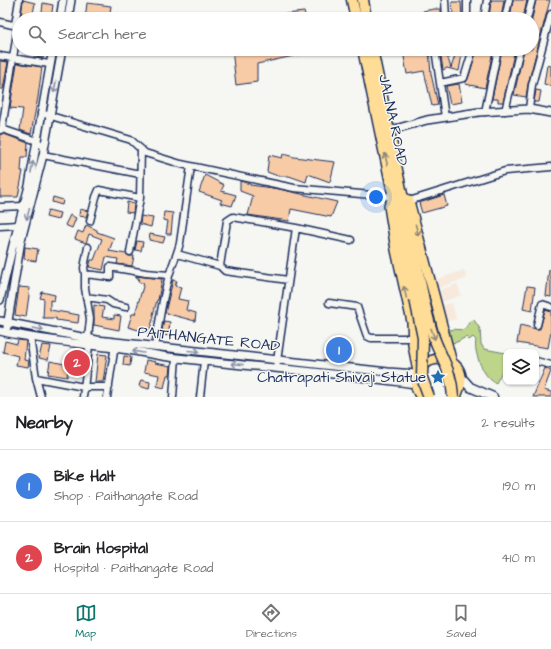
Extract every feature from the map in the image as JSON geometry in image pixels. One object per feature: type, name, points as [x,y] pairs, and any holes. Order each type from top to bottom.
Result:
[{"type":"highway","points":[[352,0],[355,12]]},
{"type":"highway","points":[[363,0],[365,12]]},
{"type":"highway","name":"JALNA ROAD","points":[[365,56],[401,198]]},
{"type":"highway","name":"JALNA ROAD","points":[[373,56],[401,198]]},
{"type":"highway","points":[[401,198],[419,298],[423,338],[422,378],[429,397]]},
{"type":"highway","points":[[419,298],[433,336],[448,369],[455,397]]},
{"type":"main road","points":[[421,397],[417,393],[415,384],[417,373],[412,322],[396,250],[389,206],[401,198],[452,363]]},
{"type":"main road","points":[[417,373],[428,361],[444,359],[452,363],[458,369],[462,378],[470,387],[493,397]]},
{"type":"main road","points":[[455,397],[460,387],[462,378]]},
{"type":"street","points":[[18,12],[19,0]]},
{"type":"street","points":[[61,12],[63,0]]},
{"type":"street","points":[[69,12],[71,0]]},
{"type":"street","points":[[445,0],[446,12]]},
{"type":"street","points":[[467,0],[467,12]]},
{"type":"street","points":[[485,12],[487,0]]},
{"type":"street","points":[[506,12],[509,0]]},
{"type":"street","points":[[529,12],[532,0]]},
{"type":"street","points":[[529,110],[532,85],[551,14]]},
{"type":"street","points":[[0,22],[12,25]]},
{"type":"street","points":[[0,56],[49,64]]},
{"type":"street","points":[[0,300],[29,186],[51,56]]},
{"type":"street","points":[[3,331],[8,323],[21,240],[43,155],[61,56]]},
{"type":"street","points":[[435,56],[445,117]]},
{"type":"street","points":[[440,83],[464,78],[471,56]]},
{"type":"street","points":[[485,112],[497,56]]},
{"type":"street","points":[[505,111],[518,56]]},
{"type":"street","points":[[13,58],[1,130],[37,141],[44,147]]},
{"type":"street","points":[[0,93],[7,94]]},
{"type":"street","points":[[388,131],[427,120],[485,112],[529,110],[551,113]]},
{"type":"street","points":[[41,113],[131,140],[145,153],[191,166],[294,188],[401,198],[505,171],[551,167]]},
{"type":"street","points":[[130,252],[140,198],[141,149]]},
{"type":"street","points":[[43,155],[140,174]]},
{"type":"street","points":[[155,347],[169,275],[178,254],[191,166]]},
{"type":"street","points":[[90,221],[99,190],[140,198]]},
{"type":"street","points":[[0,207],[23,206]]},
{"type":"street","points":[[220,266],[227,221],[233,217],[352,240]]},
{"type":"street","points":[[0,226],[18,225]]},
{"type":"street","points":[[276,368],[296,228]]},
{"type":"street","points":[[83,397],[90,319],[86,297],[84,268],[88,246]]},
{"type":"street","points":[[178,254],[220,266],[225,271],[288,280]]},
{"type":"street","points":[[85,274],[110,277],[110,267],[169,275]]},
{"type":"street","points":[[86,297],[107,300],[113,304],[126,307]]},
{"type":"street","points":[[329,303],[357,307],[367,336],[371,338],[413,338]]},
{"type":"street","points":[[537,325],[542,304],[551,307]]},
{"type":"street","name":"PAITHANGATE ROAD","points":[[0,321],[88,342]]},
{"type":"street","name":"PAITHANGATE ROAD","points":[[3,331],[30,338],[155,347],[388,372],[417,373]]},
{"type":"street","points":[[30,338],[36,378],[41,397]]},
{"type":"street","points":[[107,397],[115,345]]},
{"type":"street","name":"PAITHANGATE ROAD","points":[[115,345],[176,358],[366,377],[415,384]]},
{"type":"street","points":[[173,397],[176,358]]},
{"type":"street","points":[[200,397],[204,361]]},
{"type":"street","points":[[539,362],[551,365]]},
{"type":"street","points":[[36,378],[84,387],[109,387]]},
{"type":"shaded area","points":[[464,270],[467,278],[438,288],[435,280]]},
{"type":"shaded area","points":[[457,284],[461,295],[439,303],[435,292]]},
{"type":"shaded area","points":[[452,303],[456,319],[444,322],[440,306]]},
{"type":"green space","points":[[474,320],[480,329],[481,344],[484,349],[503,352],[503,370],[496,383],[487,376],[480,364],[476,351],[476,340],[473,337],[469,340],[466,337],[452,343],[449,340],[450,330],[465,329],[470,321]]},
{"type":"building","points":[[23,0],[35,3],[33,12],[22,12]]},
{"type":"building","points":[[491,0],[504,0],[502,12],[490,12]]},
{"type":"building","points":[[513,0],[527,0],[524,12],[511,12]]},
{"type":"building","points":[[536,0],[550,0],[539,42],[539,12],[533,12]]},
{"type":"building","points":[[452,2],[461,2],[462,12],[453,12]]},
{"type":"building","points":[[43,3],[53,5],[52,12],[42,12]]},
{"type":"building","points":[[87,3],[111,6],[110,12],[86,12]]},
{"type":"building","points":[[434,9],[441,9],[441,12],[423,11]]},
{"type":"building","points":[[34,56],[43,56],[43,58]]},
{"type":"building","points":[[233,56],[293,56],[257,64],[257,82],[236,85]]},
{"type":"building","points":[[404,56],[430,56],[431,74],[438,105],[432,106],[424,71],[407,74]]},
{"type":"building","points":[[441,56],[447,56],[451,68],[455,56],[462,56],[459,71],[447,68],[443,70]]},
{"type":"building","points":[[475,56],[492,56],[485,88],[465,84]]},
{"type":"building","points":[[501,56],[513,56],[503,102],[498,102],[498,99],[492,99]]},
{"type":"building","points":[[522,56],[535,56],[526,97],[514,95]]},
{"type":"building","points":[[0,61],[8,62],[3,89],[0,89]]},
{"type":"building","points":[[17,63],[42,67],[31,134],[20,130],[23,109],[10,108]]},
{"type":"building","points":[[547,65],[551,66],[551,86],[544,84]]},
{"type":"building","points":[[459,84],[462,102],[450,104],[446,86]]},
{"type":"building","points":[[536,90],[541,91],[539,102],[534,102]]},
{"type":"building","points":[[0,134],[4,134],[28,143],[27,157],[22,157],[21,171],[23,171],[18,197],[0,197]]},
{"type":"building","points":[[283,154],[294,157],[335,162],[330,182],[308,174],[306,182],[289,176],[278,176],[267,172],[269,155],[282,158]]},
{"type":"building","points":[[205,175],[224,185],[221,191],[236,195],[232,206],[220,203],[222,200],[199,192]]},
{"type":"building","points":[[240,181],[250,185],[279,189],[337,202],[331,217],[291,209],[289,221],[248,215],[253,196],[240,191]]},
{"type":"building","points":[[444,195],[447,206],[422,213],[419,203]]},
{"type":"building","points":[[53,197],[63,200],[62,205],[52,202]]},
{"type":"building","points":[[127,202],[134,204],[133,213],[126,212]]},
{"type":"building","points":[[80,209],[88,211],[86,217],[79,216]]},
{"type":"building","points":[[48,210],[60,213],[58,220],[46,217]]},
{"type":"building","points":[[164,212],[173,213],[171,234],[166,234],[168,221],[163,220]]},
{"type":"building","points":[[70,215],[76,218],[72,228],[65,225]]},
{"type":"building","points":[[141,216],[153,218],[151,227],[140,224]]},
{"type":"building","points":[[86,225],[97,230],[97,232],[114,238],[109,251],[134,256],[132,266],[117,264],[118,259],[106,257],[103,270],[89,267],[91,260],[94,260],[102,239],[89,234],[86,243],[75,239],[78,231],[83,233]]},
{"type":"building","points":[[150,234],[165,237],[163,243],[149,240]]},
{"type":"building","points":[[137,241],[143,242],[141,251],[135,250]]},
{"type":"building","points":[[25,247],[38,249],[36,261],[24,259]]},
{"type":"building","points":[[549,270],[551,271],[551,297],[546,296]]},
{"type":"building","points":[[136,276],[162,279],[149,333],[128,327],[132,314],[135,314],[144,283],[138,282],[139,278],[136,278]]},
{"type":"building","points":[[173,280],[177,281],[175,286],[181,287],[178,299],[188,301],[186,310],[196,313],[195,321],[165,313]]},
{"type":"building","points":[[527,286],[535,287],[532,311],[523,309]]},
{"type":"building","points":[[19,287],[30,288],[26,317],[15,315]]},
{"type":"building","points":[[42,292],[55,295],[54,301],[50,300],[50,310],[79,315],[78,323],[56,320],[56,318],[43,318],[44,299],[40,298]]},
{"type":"building","points":[[94,305],[104,307],[102,317],[114,319],[114,315],[121,316],[119,330],[94,325]]},
{"type":"building","points":[[545,310],[551,312],[551,331],[548,348],[517,343],[520,325],[540,329]]},
{"type":"building","points":[[164,321],[170,322],[169,330],[172,330],[171,336],[161,335]]},
{"type":"building","points":[[18,340],[26,341],[24,360],[29,361],[28,367],[16,365],[18,356],[3,352],[5,341],[17,344]]},
{"type":"building","points":[[42,345],[51,346],[48,360],[39,358]]},
{"type":"building","points":[[75,353],[83,354],[82,370],[72,368]]},
{"type":"building","points":[[98,354],[107,355],[103,382],[95,382]]},
{"type":"building","points":[[124,356],[131,357],[130,366],[123,365]]},
{"type":"building","points":[[146,360],[171,366],[170,375],[167,375],[164,388],[157,386],[159,375],[144,372]]},
{"type":"building","points":[[50,361],[69,365],[67,377],[48,374]]},
{"type":"building","points":[[545,368],[551,371],[544,390],[551,392],[551,397],[533,397]]},
{"type":"building","points":[[141,380],[150,382],[149,389],[139,386]]},
{"type":"place","name":"Bike Halt","points":[[339,350]]},
{"type":"place","name":"Brain Hospital","points":[[77,363]]},
{"type":"place","name":"Chatrapati Shivaji Statue","points":[[438,377]]}]
